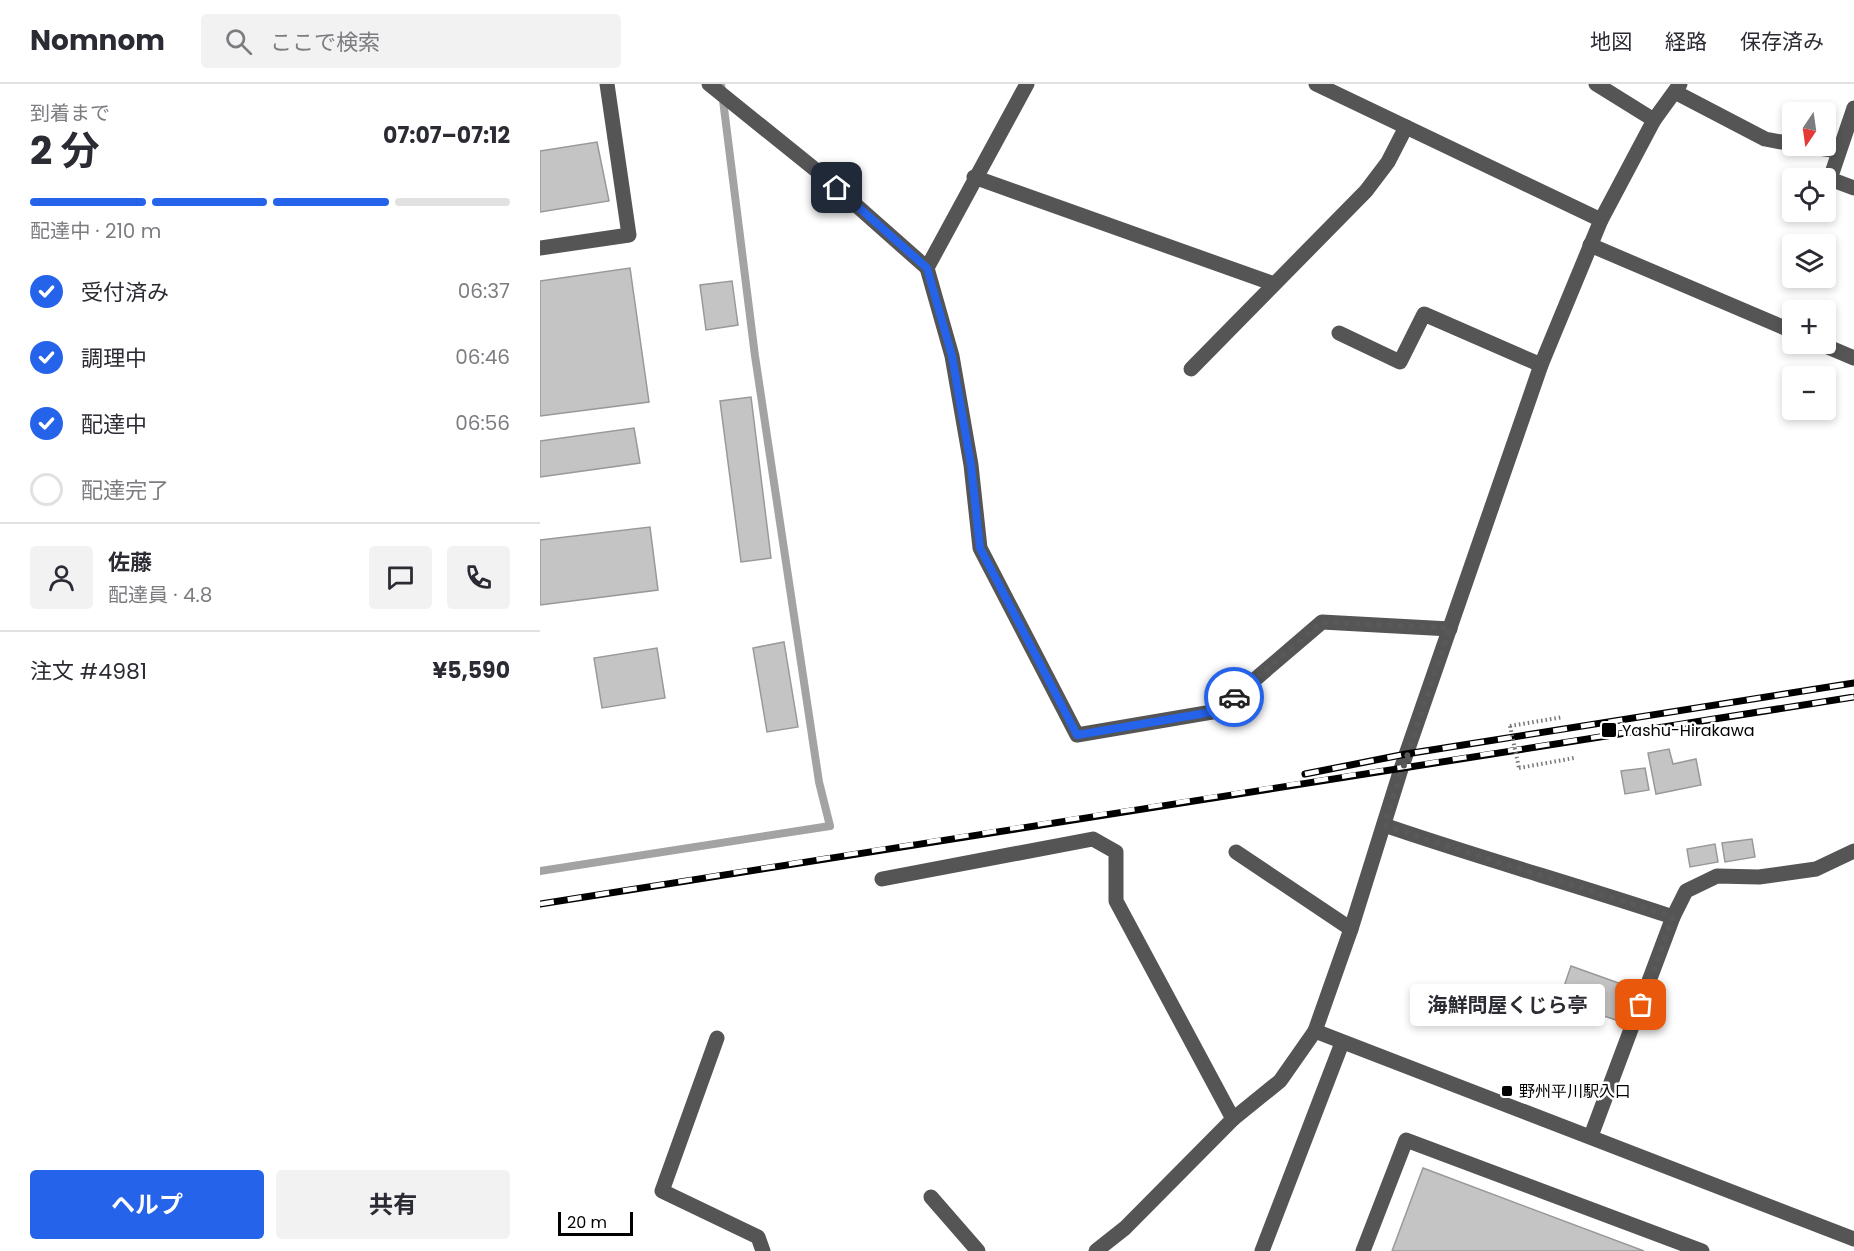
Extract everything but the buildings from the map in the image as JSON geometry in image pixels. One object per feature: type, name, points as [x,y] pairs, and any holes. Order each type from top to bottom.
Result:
[{"type":"street","points":[[540,248],[628,235],[607,84]]},
{"type":"street","points":[[709,84],[822,175],[927,268],[952,356],[971,465],[980,548],[1077,735],[1218,711],[1322,622],[1450,628]]},
{"type":"street","points":[[927,268],[974,177],[1027,84]]},
{"type":"street","points":[[1316,84],[1601,220]]},
{"type":"street","points":[[1596,84],[1654,120]]},
{"type":"street","points":[[1096,1251],[1125,1228],[1233,1119],[1280,1081],[1315,1031],[1450,628],[1541,366],[1601,220],[1654,120],[1677,88],[1765,139],[1782,142]]},
{"type":"street","points":[[1854,108],[1830,179],[1854,188]]},
{"type":"street","points":[[1191,369],[1366,191],[1388,162],[1406,127]]},
{"type":"street","points":[[974,177],[1274,284]]},
{"type":"street","points":[[1590,245],[1782,327]]},
{"type":"street","points":[[1339,333],[1400,362],[1424,314],[1541,366]]},
{"type":"street","points":[[1836,350],[1854,358]]},
{"type":"street","points":[[1384,825],[1460,851],[1544,874],[1673,917]]},
{"type":"street","points":[[882,879],[1094,839],[1116,852],[1116,901],[1233,1119]]},
{"type":"street","points":[[1591,1136],[1673,917],[1686,891],[1717,876],[1759,877],[1816,869],[1854,851]]},
{"type":"street","points":[[1236,852],[1351,929]]},
{"type":"street","points":[[1315,1031],[1854,1239]]},
{"type":"street","points":[[717,1038],[662,1191],[758,1237],[763,1251]]},
{"type":"street","points":[[1262,1251],[1342,1042]]},
{"type":"street","points":[[1363,1251],[1406,1140],[1702,1251]]},
{"type":"street","points":[[931,1197],[978,1251]]},
{"type":"path","points":[[1563,717],[1510,726],[1519,768],[1574,758]]},
{"type":"waterway","points":[[540,871],[830,826],[819,782],[755,356],[721,84]]},
{"type":"railway","points":[[1305,774],[1406,754],[1854,683]]},
{"type":"railway","points":[[540,904],[1854,697]]},
{"type":"way so far","points":[[1234,697],[1322,622],[1450,628],[1384,825],[1460,851],[1544,874],[1673,917],[1641,1005]]},
{"type":"place","name":"Yashu-Hirakawa","points":[[1609,730]]},
{"type":"place","name":"海鮮問屋くじら亭","points":[[1641,1005]]},
{"type":"place","name":"野州平川駅入口","points":[[1507,1091]]},
{"type":"route","points":[[837,188],[927,268],[952,356],[971,465],[980,548],[1077,735],[1218,711],[1234,697]]}]
